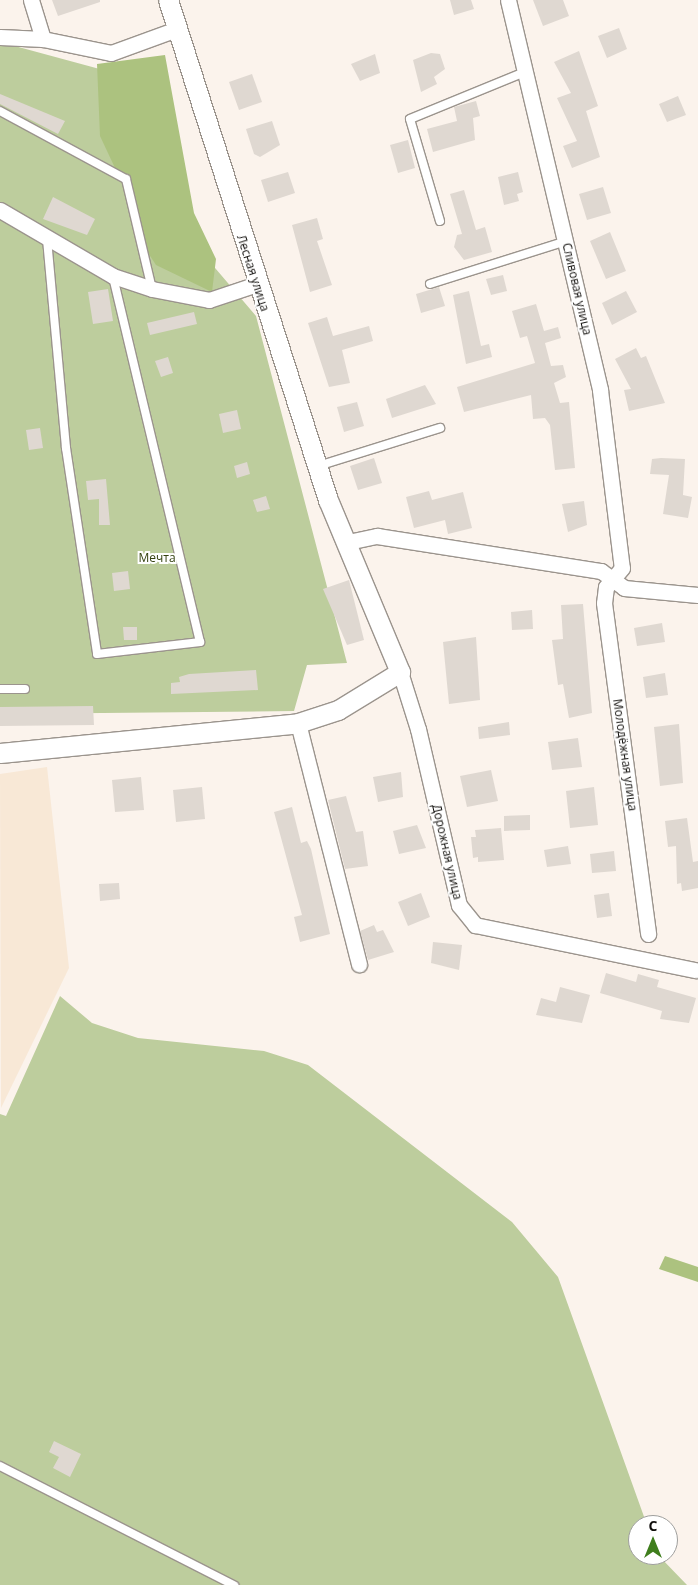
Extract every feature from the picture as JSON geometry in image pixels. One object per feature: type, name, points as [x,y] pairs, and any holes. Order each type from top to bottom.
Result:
[{"type":"street","points":[[31,0],[43,39]]},
{"type":"street","name":"Лесная улица","points":[[168,0],[257,284],[317,466],[400,672]]},
{"type":"street","name":"Сливовая улица","points":[[508,0],[527,71],[600,390],[622,568],[613,579]]},
{"type":"street","points":[[0,37],[43,39],[111,53],[177,29]]},
{"type":"street","points":[[0,210],[113,276],[152,290],[209,300],[257,284]]},
{"type":"street","points":[[348,542],[377,536],[601,571],[624,588],[698,595]]},
{"type":"street","name":"Молодёжная улица","points":[[613,579],[606,587],[604,602],[648,934]]},
{"type":"street","points":[[0,753],[298,723],[338,710],[400,672]]},
{"type":"street","name":"Дорожная улица","points":[[400,672],[418,729],[459,905],[475,925],[695,970]]},
{"type":"street","points":[[298,723],[359,964]]},
{"type":"lane","points":[[440,221],[410,119],[527,71]]},
{"type":"lane","points":[[0,111],[126,179],[152,290]]},
{"type":"lane","points":[[47,236],[66,448],[97,654],[200,642],[113,276]]},
{"type":"lane","points":[[430,284],[566,242]]},
{"type":"lane","points":[[317,466],[440,428]]},
{"type":"lane","points":[[0,689],[25,688]]},
{"type":"lane","points":[[0,1466],[234,1585]]},
{"type":"shaded area","points":[[47,767],[69,968],[1,1108],[0,774]]},
{"type":"green space","name":"Мечта","points":[[0,42],[107,71],[181,228],[256,316],[347,663],[307,665],[294,711],[0,714]]},
{"type":"green space","points":[[165,55],[194,213],[216,259],[212,292],[156,265],[143,245],[130,200],[100,136],[97,64]]},
{"type":"green space","points":[[60,996],[92,1023],[138,1038],[264,1051],[308,1065],[512,1222],[558,1277],[643,1515],[628,1515],[628,1565],[668,1565],[687,1585],[0,1585],[0,1114],[6,1116]]},
{"type":"green space","points":[[665,1256],[698,1267],[698,1282],[659,1269]]},
{"type":"building","points":[[52,0],[100,0],[100,2],[58,16]]},
{"type":"building","points":[[450,0],[471,0],[474,9],[454,15]]},
{"type":"building","points":[[533,0],[563,0],[569,16],[543,26]]},
{"type":"building","points":[[619,28],[627,49],[607,58],[598,36]]},
{"type":"building","points":[[579,51],[598,106],[586,111],[600,157],[572,168],[563,146],[577,141],[557,98],[571,93],[554,62]]},
{"type":"building","points":[[431,53],[440,54],[445,69],[434,77],[437,84],[421,92],[413,60]]},
{"type":"building","points":[[375,54],[380,73],[360,81],[351,64]]},
{"type":"building","points":[[252,74],[262,102],[239,110],[229,82]]},
{"type":"building","points":[[0,94],[65,121],[58,134],[0,104]]},
{"type":"building","points":[[678,96],[686,115],[667,122],[659,104]]},
{"type":"building","points":[[476,101],[480,116],[473,118],[475,140],[433,152],[427,129],[457,121],[454,107]]},
{"type":"building","points":[[272,121],[280,145],[260,157],[254,154],[246,129]]},
{"type":"building","points":[[408,140],[415,168],[398,173],[390,145]]},
{"type":"building","points":[[288,172],[295,193],[268,202],[261,180]]},
{"type":"building","points":[[518,172],[523,192],[517,194],[519,201],[504,205],[498,177]]},
{"type":"building","points":[[603,187],[611,213],[587,220],[579,194]]},
{"type":"building","points":[[464,190],[476,230],[485,227],[492,252],[464,260],[454,247],[457,235],[462,234],[450,194]]},
{"type":"building","points":[[53,197],[95,219],[87,235],[43,219]]},
{"type":"building","points":[[317,218],[323,239],[317,241],[332,285],[310,292],[292,225]]},
{"type":"building","points":[[610,232],[626,271],[606,279],[590,241]]},
{"type":"building","points":[[503,275],[507,291],[491,295],[486,279]]},
{"type":"building","points":[[439,287],[445,306],[421,313],[416,294]]},
{"type":"building","points":[[108,289],[113,321],[93,324],[88,292]]},
{"type":"building","points":[[469,291],[481,346],[489,344],[492,357],[466,364],[453,295]]},
{"type":"building","points":[[626,291],[637,312],[612,325],[602,303]]},
{"type":"building","points":[[536,304],[544,331],[558,327],[561,338],[545,343],[551,366],[563,365],[566,377],[554,383],[560,403],[569,402],[575,468],[555,470],[550,425],[545,418],[533,419],[531,395],[464,412],[457,387],[535,363],[527,336],[520,338],[512,311]]},
{"type":"building","points":[[194,312],[197,324],[150,335],[147,323]]},
{"type":"building","points":[[327,317],[333,336],[369,326],[373,341],[342,350],[350,383],[329,387],[308,323]]},
{"type":"building","points":[[636,348],[641,358],[646,356],[665,403],[629,411],[624,390],[631,389],[615,359]]},
{"type":"building","points":[[168,357],[173,373],[161,377],[155,361]]},
{"type":"building","points":[[425,385],[436,404],[392,418],[386,399]]},
{"type":"building","points":[[357,402],[364,426],[344,432],[337,407]]},
{"type":"building","points":[[237,410],[241,429],[223,433],[219,414]]},
{"type":"building","points":[[40,428],[43,448],[29,450],[26,430]]},
{"type":"building","points":[[374,458],[382,483],[358,490],[350,466]]},
{"type":"building","points":[[652,459],[685,459],[683,495],[692,497],[688,518],[663,514],[669,475],[650,474]]},
{"type":"building","points":[[247,462],[250,474],[237,478],[234,466]]},
{"type":"building","points":[[106,479],[110,525],[99,525],[99,499],[88,500],[86,481]]},
{"type":"building","points":[[429,491],[432,500],[463,492],[472,528],[448,534],[445,520],[414,528],[406,497]]},
{"type":"building","points":[[266,496],[270,509],[257,512],[253,500]]},
{"type":"building","points":[[584,501],[587,525],[568,532],[562,504]]},
{"type":"building","points":[[128,571],[130,589],[114,591],[112,573]]},
{"type":"building","points":[[349,580],[364,640],[347,645],[323,589]]},
{"type":"building","points":[[583,604],[592,713],[569,718],[563,684],[558,685],[552,640],[563,639],[561,605]]},
{"type":"building","points":[[532,610],[533,629],[512,630],[511,612]]},
{"type":"building","points":[[662,623],[665,642],[637,646],[634,628]]},
{"type":"building","points":[[123,627],[137,627],[137,640],[124,640]]},
{"type":"building","points":[[476,637],[480,700],[449,704],[443,642]]},
{"type":"building","points":[[256,670],[258,690],[171,694],[171,683],[180,682],[179,677],[189,674]]},
{"type":"building","points":[[665,673],[668,695],[646,698],[643,677]]},
{"type":"building","points":[[93,706],[94,725],[0,726],[0,707]]},
{"type":"building","points":[[509,722],[510,735],[479,739],[478,727]]},
{"type":"building","points":[[679,724],[683,783],[660,786],[654,727]]},
{"type":"building","points":[[578,738],[582,767],[552,770],[548,742]]},
{"type":"building","points":[[491,770],[498,801],[467,807],[460,776]]},
{"type":"building","points":[[401,772],[403,797],[378,802],[373,777]]},
{"type":"building","points":[[141,777],[144,810],[115,812],[112,780]]},
{"type":"building","points":[[202,787],[205,819],[176,822],[173,790]]},
{"type":"building","points":[[594,787],[598,825],[570,828],[566,791]]},
{"type":"building","points":[[346,796],[356,832],[363,831],[368,866],[345,869],[328,800]]},
{"type":"building","points":[[292,807],[301,843],[307,841],[311,849],[330,934],[300,942],[294,917],[302,915],[274,812]]},
{"type":"building","points":[[530,815],[530,830],[504,831],[504,816]]},
{"type":"building","points":[[687,818],[693,862],[698,861],[698,888],[682,891],[681,883],[677,884],[676,846],[668,847],[665,821]]},
{"type":"building","points":[[417,825],[426,848],[399,854],[393,831]]},
{"type":"building","points":[[501,828],[504,860],[478,862],[478,857],[473,858],[471,837],[476,837],[475,830]]},
{"type":"building","points":[[568,846],[571,864],[547,867],[544,850]]},
{"type":"building","points":[[614,851],[616,871],[592,873],[590,854]]},
{"type":"building","points":[[119,883],[120,899],[100,901],[99,884]]},
{"type":"building","points":[[421,893],[430,917],[408,926],[398,902]]},
{"type":"building","points":[[609,893],[612,916],[597,918],[594,895]]},
{"type":"building","points":[[374,925],[377,932],[383,930],[394,952],[368,960],[360,931]]},
{"type":"building","points":[[433,942],[462,945],[459,970],[431,963]]},
{"type":"building","points":[[606,973],[636,982],[638,974],[659,980],[657,987],[696,998],[689,1023],[660,1019],[662,1011],[600,993]]},
{"type":"building","points":[[560,987],[590,995],[582,1023],[536,1015],[541,998],[556,1002]]},
{"type":"building","points":[[54,1441],[81,1454],[70,1477],[53,1468],[59,1457],[49,1452]]}]
